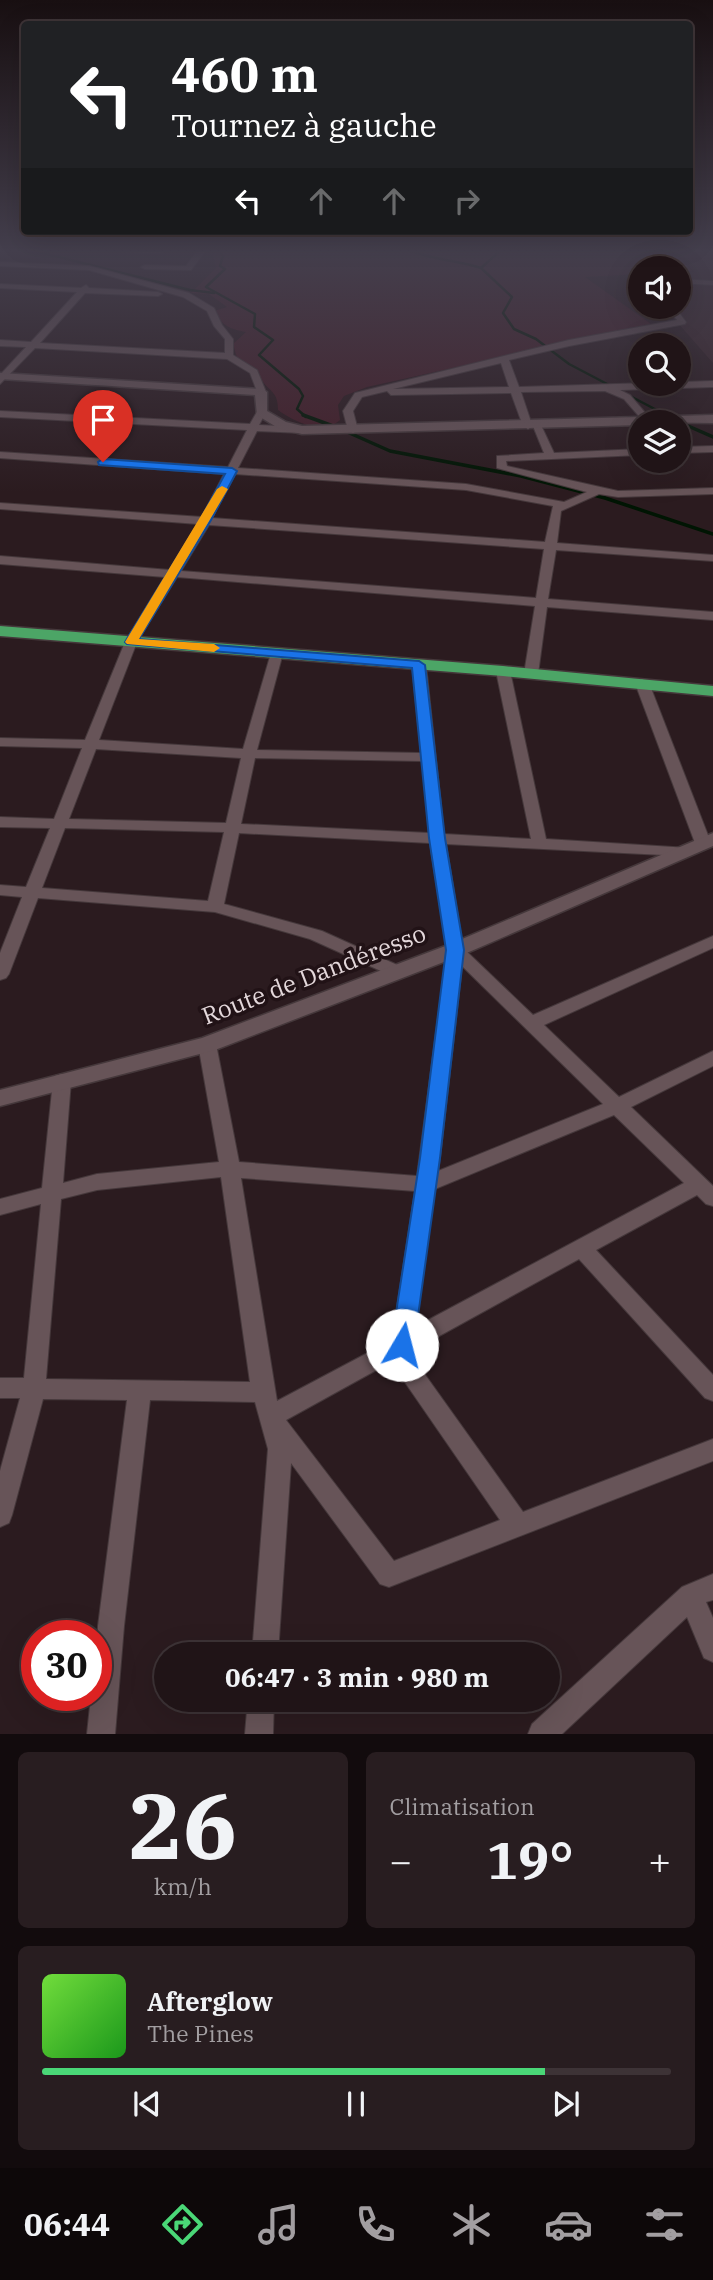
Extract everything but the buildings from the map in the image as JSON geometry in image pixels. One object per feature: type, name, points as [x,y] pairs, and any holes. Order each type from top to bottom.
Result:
[{"type":"highway","points":[[0,631],[503,671],[713,691]]},
{"type":"street","points":[[2,377],[46,331]]},
{"type":"street","points":[[222,331],[229,339],[229,356]]},
{"type":"street","points":[[347,431],[348,411],[358,395],[504,359],[639,331]]},
{"type":"street","points":[[0,343],[229,356],[254,372],[261,393],[261,412],[232,471],[206,520],[131,642],[0,974]]},
{"type":"street","points":[[504,359],[550,456]]},
{"type":"street","points":[[2,377],[261,393]]},
{"type":"street","points":[[367,393],[713,384]]},
{"type":"street","points":[[607,388],[627,397],[639,410]]},
{"type":"street","points":[[261,412],[282,425],[302,430]]},
{"type":"street","points":[[0,414],[252,429],[347,431],[628,422]]},
{"type":"street","points":[[691,420],[713,419]]},
{"type":"street","points":[[691,450],[713,449]]},
{"type":"street","points":[[628,453],[501,458],[502,468],[592,493],[713,491]]},
{"type":"street","points":[[0,455],[466,487],[564,505]]},
{"type":"street","points":[[531,674],[556,509],[592,493]]},
{"type":"street","points":[[0,506],[713,558]]},
{"type":"street","points":[[0,560],[713,616]]},
{"type":"street","points":[[215,907],[249,754],[277,653]]},
{"type":"street","points":[[419,665],[437,838],[455,950],[426,1184],[400,1357],[517,1524]]},
{"type":"street","points":[[503,671],[539,842]]},
{"type":"street","points":[[0,822],[232,828],[539,842],[700,844],[642,683]]},
{"type":"street","points":[[0,742],[90,744],[249,754],[428,757]]},
{"type":"street","name":"Route de Dandéresso","points":[[0,1098],[207,1044],[455,950],[700,844]]},
{"type":"street","points":[[0,890],[215,907],[316,934],[398,972]]},
{"type":"street","points":[[531,1023],[713,941]]},
{"type":"street","points":[[270,1417],[582,1248],[706,1191],[455,950]]},
{"type":"street","points":[[207,1044],[230,1168],[263,1392],[280,1449],[266,1642]]},
{"type":"street","points":[[0,1206],[97,1182],[230,1168],[426,1184],[617,1106],[712,1059]]},
{"type":"street","points":[[0,1515],[34,1389],[62,1081]]},
{"type":"street","points":[[582,1248],[713,1391]]},
{"type":"street","points":[[0,1388],[263,1392]]},
{"type":"street","points":[[101,1734],[111,1626],[140,1390]]},
{"type":"street","points":[[270,1417],[389,1575],[713,1450]]},
{"type":"street","points":[[702,1591],[713,1649]]},
{"type":"street","points":[[542,1734],[702,1591]]},
{"type":"street","points":[[259,1734],[260,1712]]},
{"type":"shaded area","points":[[240,331],[620,331],[367,387],[344,396],[338,405],[340,420],[325,427],[299,422],[278,410],[274,394],[251,368],[237,358],[233,344],[246,332]]},
{"type":"shaded area","points":[[685,331],[713,331],[713,363],[691,338],[691,333]]},
{"type":"waterway","points":[[260,331],[273,340],[259,355],[299,389],[303,396],[297,409],[304,415]]},
{"type":"waterway","points":[[518,331],[536,339],[569,364],[657,410]]},
{"type":"waterway","points":[[304,415],[333,426]]},
{"type":"waterway","points":[[691,427],[713,437]]},
{"type":"waterway","points":[[345,431],[390,451],[521,476],[605,498],[713,534]]},
{"type":"slow traffic","points":[[214,648],[131,642],[222,489]]},
{"type":"route","points":[[103,462],[232,471],[206,520],[131,642],[419,665],[437,838],[455,950],[430,1158],[402,1345]]}]
